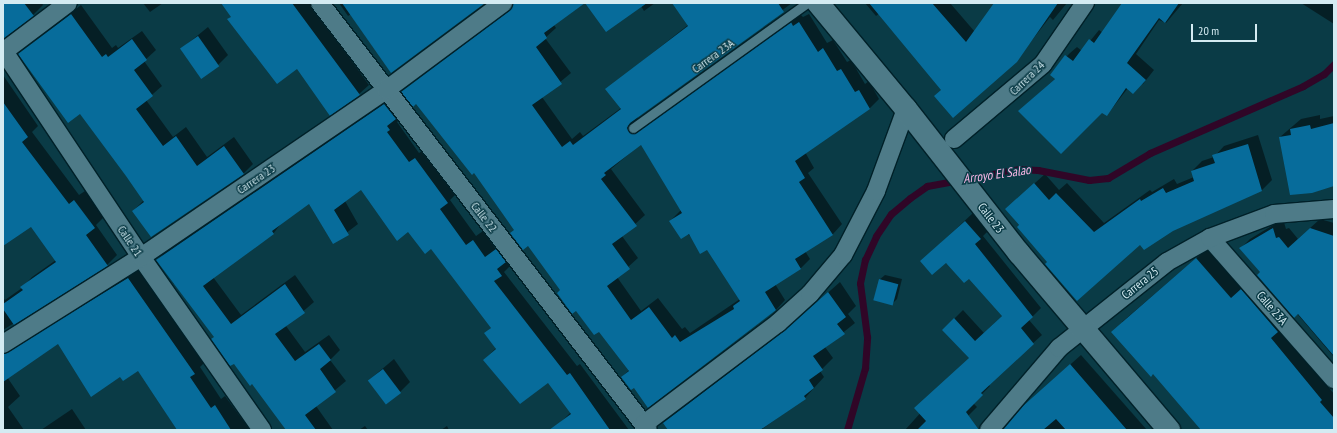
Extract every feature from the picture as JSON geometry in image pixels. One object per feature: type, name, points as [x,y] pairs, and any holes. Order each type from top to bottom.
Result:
[{"type":"street","points":[[3,51],[68,3]]},
{"type":"street","name":"Calle 22","points":[[320,3],[646,427]]},
{"type":"street","name":"Carrera 23","points":[[3,344],[141,257],[386,90],[502,3]]},
{"type":"street","name":"Calle 23","points":[[818,3],[920,126],[1019,253],[1169,430]]},
{"type":"street","name":"Carrera 24","points":[[954,139],[1043,64],[1085,3]]},
{"type":"street","name":"Calle 21","points":[[3,51],[141,257],[262,430]]},
{"type":"street","points":[[646,427],[778,323],[810,294],[843,255],[876,191],[906,109]]},
{"type":"street","name":"Carrera 25","points":[[989,430],[1059,348],[1167,262],[1210,238],[1274,214],[1334,209]]},
{"type":"street","name":"Calle 23A","points":[[1210,238],[1334,379]]},
{"type":"lane","name":"Carrera 23A","points":[[633,128],[808,3]]},
{"type":"building","points":[[3,3],[24,3],[34,16],[3,39]]},
{"type":"building","points":[[221,3],[292,3],[360,95],[330,116],[297,69],[277,84],[227,19],[231,17]]},
{"type":"building","points":[[342,3],[485,3],[391,73]]},
{"type":"building","points":[[513,3],[585,3],[544,33],[547,38],[536,47],[562,84],[532,105],[562,147],[570,141],[573,145],[621,109],[605,89],[688,26],[672,3],[778,3],[784,12],[630,123],[627,128],[630,133],[636,133],[791,22],[793,26],[799,22],[818,52],[823,48],[837,71],[841,69],[855,92],[859,90],[870,109],[795,161],[805,178],[799,182],[833,235],[795,259],[801,269],[765,292],[776,310],[648,408],[634,388],[631,390],[621,377],[629,371],[599,332],[594,335],[576,311],[572,314],[557,293],[560,290],[528,246],[523,250],[510,233],[514,230],[474,173],[472,175],[416,104],[413,107],[401,92],[509,11]],"holes":[[[641,145],[682,213],[669,221],[681,239],[689,234],[700,254],[707,250],[740,301],[733,306],[734,309],[680,342],[675,335],[672,338],[649,307],[631,320],[607,286],[630,269],[612,244],[637,226],[601,179],[606,175],[604,173]]]},
{"type":"building","points":[[585,3],[647,3],[606,32]]},
{"type":"building","points":[[869,3],[932,3],[966,42],[994,3],[1058,3],[1017,62],[953,118],[934,96],[941,90]]},
{"type":"building","points":[[1122,3],[1179,3],[1165,23],[1159,18],[1127,63],[1146,80],[1133,94],[1126,88],[1107,116],[1102,113],[1061,154],[1018,111],[1055,79],[1050,75],[1065,55],[1073,61],[1089,39],[1094,43]]},
{"type":"building","points":[[71,14],[102,57],[106,54],[108,57],[132,39],[147,60],[134,70],[153,96],[136,109],[163,146],[176,136],[197,166],[224,146],[244,174],[151,237],[132,211],[144,202],[126,176],[80,114],[68,123],[18,54]]},
{"type":"building","points":[[198,36],[219,66],[201,79],[180,49]]},
{"type":"building","points":[[3,102],[28,137],[22,142],[69,204],[74,200],[95,228],[86,235],[108,266],[14,325],[3,309],[3,304],[23,290],[20,287],[56,262],[31,227],[3,246]]},
{"type":"building","points":[[384,104],[396,119],[387,126],[390,130],[387,132],[409,162],[415,158],[448,203],[440,209],[466,245],[473,240],[485,257],[496,249],[506,262],[497,269],[502,276],[494,281],[567,375],[570,373],[610,430],[549,430],[571,414],[548,383],[520,404],[483,360],[496,349],[484,333],[491,328],[431,249],[425,254],[408,232],[397,241],[361,190],[334,210],[349,235],[333,244],[309,204],[272,231],[274,234],[203,286],[231,324],[285,284],[305,313],[275,334],[295,361],[319,344],[331,360],[320,369],[336,392],[305,415],[316,430],[286,430],[252,384],[250,386],[234,364],[230,366],[211,339],[214,337],[156,260]]},
{"type":"building","points":[[1334,123],[1334,186],[1312,193],[1290,195],[1279,137],[1291,135],[1290,129],[1310,125],[1311,129]]},
{"type":"building","points":[[1248,144],[1262,191],[1173,231],[1144,250],[1140,245],[1077,301],[1045,264],[1047,262],[1017,227],[1019,225],[1005,209],[1034,183],[1049,200],[1056,193],[1094,232],[1140,199],[1141,201],[1163,188],[1166,193],[1194,181],[1191,171],[1215,163],[1212,155]]},
{"type":"building","points":[[965,221],[981,239],[975,244],[1033,317],[1021,328],[1034,344],[981,393],[983,395],[966,412],[979,430],[917,430],[926,421],[914,408],[969,358],[942,330],[954,318],[975,341],[1002,316],[969,279],[964,283],[946,263],[932,275],[920,261]]},
{"type":"building","points":[[1273,228],[1276,238],[1279,237],[1288,248],[1310,228],[1334,236],[1334,356],[1298,314],[1294,318],[1257,275],[1260,272],[1239,248]]},
{"type":"building","points":[[1196,258],[1231,298],[1241,289],[1278,332],[1271,338],[1322,400],[1320,402],[1334,418],[1334,430],[1201,430],[1153,374],[1151,377],[1111,332]]},
{"type":"building","points":[[128,278],[195,374],[190,377],[211,408],[215,405],[231,430],[177,430],[138,371],[123,381],[120,377],[91,397],[58,344],[3,382],[3,354]]},
{"type":"building","points":[[879,279],[898,284],[893,305],[873,300]]},
{"type":"building","points":[[828,292],[846,317],[837,324],[845,334],[813,356],[823,370],[809,380],[814,388],[804,396],[806,399],[760,430],[668,430],[663,423],[784,331]]},
{"type":"building","points":[[1070,364],[1127,430],[1066,430],[1056,419],[1043,430],[1003,430],[1023,406]]},
{"type":"building","points":[[383,369],[401,393],[386,404],[368,380]]},
{"type":"waterway","name":"Arroyo El Salao","points":[[847,430],[865,368],[867,337],[860,283],[865,260],[876,236],[891,214],[910,198],[927,186],[1019,169],[1038,170],[1089,180],[1108,178],[1150,153],[1303,86],[1324,74],[1334,64]]}]
